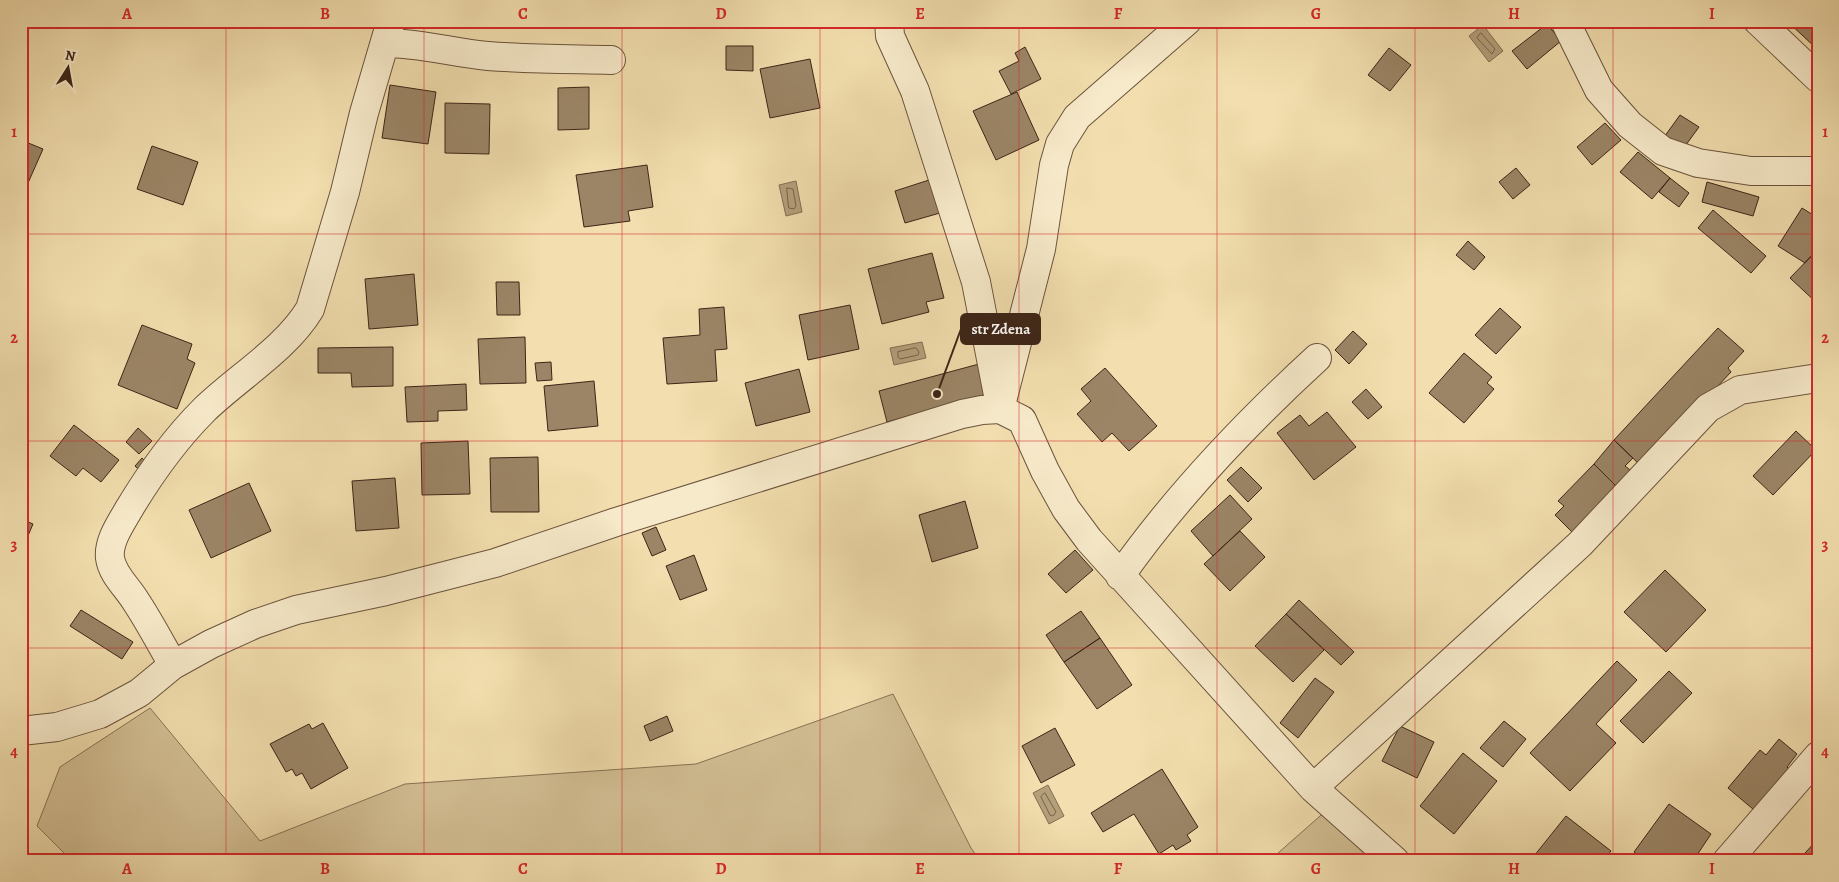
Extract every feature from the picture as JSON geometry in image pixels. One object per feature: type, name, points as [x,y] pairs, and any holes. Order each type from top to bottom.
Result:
[{"type":"street","points":[[889,21],[890,36],[915,91],[976,282],[1000,409]]},
{"type":"street","points":[[1000,409],[1041,249],[1054,165],[1060,144],[1077,117],[1187,21]]},
{"type":"street","points":[[1565,21],[1599,90],[1630,125],[1663,151],[1698,163],[1751,171],[1818,171]]},
{"type":"street","points":[[1758,21],[1818,78]]},
{"type":"street","points":[[173,665],[135,598],[116,574],[110,558],[114,536],[134,500],[169,450],[203,411],[285,341],[301,325],[310,309],[345,192],[364,113],[389,32],[413,43],[449,52],[488,56],[611,60]]},
{"type":"street","points":[[1120,576],[1153,529],[1184,492],[1255,415],[1317,358]]},
{"type":"street","points":[[1313,788],[1580,544],[1708,408],[1740,390],[1818,378]]},
{"type":"street","points":[[21,731],[57,727],[100,714],[139,693],[173,665],[211,644],[255,624],[296,610],[386,591],[495,562],[616,522],[962,414],[1000,409],[1022,420],[1044,470],[1066,509],[1120,576],[1313,788],[1395,861]]},
{"type":"street","points":[[1727,861],[1818,756]]},
{"type":"shaded area","points":[[893,694],[971,848],[980,861],[72,861],[37,826],[60,767],[150,708],[260,841],[405,784],[696,764]]},
{"type":"shaded area","points":[[1328,809],[1380,861],[1269,861]]},
{"type":"water","points":[[1483,25],[1503,51],[1489,62],[1469,36]]},
{"type":"water","points":[[796,181],[802,212],[786,216],[779,185]]},
{"type":"water","points":[[922,342],[926,358],[894,365],[890,348]]},
{"type":"water","points":[[1048,785],[1064,816],[1049,824],[1033,793]]},
{"type":"building","points":[[1787,21],[1818,21],[1818,48],[1817,49]]},
{"type":"building","points":[[1547,24],[1561,41],[1527,69],[1512,51]]},
{"type":"building","points":[[726,46],[753,46],[753,71],[726,70]]},
{"type":"building","points":[[1025,47],[1041,79],[1011,94],[999,71],[1019,61],[1015,53]]},
{"type":"building","points":[[1389,48],[1411,65],[1390,91],[1368,75]]},
{"type":"building","points":[[810,59],[820,108],[770,118],[760,69]]},
{"type":"building","points":[[390,85],[436,92],[428,144],[382,138]]},
{"type":"building","points":[[589,87],[589,129],[558,130],[558,88]]},
{"type":"building","points":[[1017,92],[1039,140],[996,160],[973,111]]},
{"type":"building","points":[[445,103],[490,104],[489,154],[445,153]]},
{"type":"building","points":[[1680,115],[1699,127],[1680,153],[1662,140]]},
{"type":"building","points":[[1605,123],[1621,140],[1592,165],[1577,147]]},
{"type":"building","points":[[21,140],[43,149],[24,192],[21,190]]},
{"type":"building","points":[[152,146],[198,162],[183,205],[137,189]]},
{"type":"building","points":[[1638,152],[1670,178],[1652,199],[1620,172]]},
{"type":"building","points":[[647,165],[653,207],[628,211],[630,221],[584,227],[576,175]]},
{"type":"building","points":[[1516,168],[1530,185],[1513,199],[1499,182]]},
{"type":"building","points":[[1670,178],[1689,193],[1679,207],[1659,192]]},
{"type":"building","points":[[929,180],[940,213],[905,223],[895,191]]},
{"type":"building","points":[[1707,182],[1759,197],[1753,216],[1702,202]]},
{"type":"building","points":[[1802,208],[1818,218],[1818,249],[1805,263],[1778,246]]},
{"type":"building","points":[[1713,210],[1766,256],[1751,273],[1698,228]]},
{"type":"building","points":[[1468,241],[1485,257],[1474,270],[1456,255]]},
{"type":"building","points":[[1818,249],[1818,304],[1790,278]]},
{"type":"building","points":[[932,253],[944,298],[926,302],[929,312],[882,324],[868,269]]},
{"type":"building","points":[[414,274],[418,325],[369,329],[365,279]]},
{"type":"building","points":[[496,282],[519,282],[520,315],[497,315]]},
{"type":"building","points":[[850,305],[859,349],[808,360],[799,315]]},
{"type":"building","points":[[724,307],[727,349],[715,350],[717,381],[667,384],[663,338],[700,335],[699,309]]},
{"type":"building","points":[[1500,308],[1521,327],[1496,354],[1475,335]]},
{"type":"building","points":[[142,325],[192,344],[187,359],[195,363],[177,409],[118,385]]},
{"type":"building","points":[[1718,328],[1744,351],[1728,368],[1731,372],[1642,467],[1614,440]]},
{"type":"building","points":[[1353,331],[1367,344],[1349,364],[1335,350]]},
{"type":"building","points":[[525,337],[526,383],[480,384],[478,339]]},
{"type":"building","points":[[393,347],[393,386],[352,387],[351,373],[318,373],[318,348]]},
{"type":"building","points":[[1464,353],[1492,377],[1487,383],[1494,389],[1464,423],[1429,393]]},
{"type":"building","points":[[551,362],[552,380],[537,381],[535,363]]},
{"type":"building","points":[[979,364],[987,394],[887,422],[879,391]]},
{"type":"building","points":[[1105,368],[1157,426],[1129,451],[1112,433],[1102,442],[1077,414],[1091,401],[1081,389]]},
{"type":"building","points":[[799,369],[810,412],[756,426],[745,383]]},
{"type":"building","points":[[594,381],[598,426],[548,431],[544,386]]},
{"type":"building","points":[[466,384],[467,410],[438,411],[438,421],[407,422],[405,387]]},
{"type":"building","points":[[1366,389],[1382,407],[1368,419],[1352,402]]},
{"type":"building","points":[[1327,412],[1356,447],[1314,480],[1277,433],[1300,415],[1309,426]]},
{"type":"building","points":[[74,425],[119,460],[101,482],[83,468],[76,476],[50,456]]},
{"type":"building","points":[[138,428],[152,441],[139,454],[126,442]]},
{"type":"building","points":[[1796,431],[1816,450],[1773,495],[1753,476]]},
{"type":"building","points":[[1614,440],[1633,458],[1625,466],[1634,473],[1619,489],[1594,464]]},
{"type":"building","points":[[468,441],[470,494],[422,495],[421,443]]},
{"type":"building","points":[[538,457],[539,512],[491,512],[490,458]]},
{"type":"building","points":[[142,458],[152,468],[144,475],[135,466]]},
{"type":"building","points":[[1594,464],[1619,489],[1574,534],[1555,515],[1564,506],[1558,501]]},
{"type":"building","points":[[1241,467],[1262,488],[1248,502],[1227,480]]},
{"type":"building","points":[[395,478],[399,528],[356,531],[352,481]]},
{"type":"building","points":[[249,483],[271,531],[211,558],[189,510]]},
{"type":"building","points":[[1230,495],[1252,519],[1213,556],[1191,531]]},
{"type":"building","points":[[965,501],[978,548],[932,562],[919,515]]},
{"type":"building","points":[[21,519],[33,524],[21,552]]},
{"type":"building","points":[[656,527],[666,550],[652,556],[642,533]]},
{"type":"building","points":[[1240,531],[1265,557],[1230,591],[1204,564]]},
{"type":"building","points":[[1075,550],[1093,570],[1066,593],[1048,574]]},
{"type":"building","points":[[694,555],[707,590],[680,600],[666,566]]},
{"type":"building","points":[[1665,570],[1706,610],[1666,652],[1624,612]]},
{"type":"building","points":[[1299,600],[1354,652],[1341,665],[1286,614]]},
{"type":"building","points":[[81,610],[133,642],[122,659],[70,626]]},
{"type":"building","points":[[1081,611],[1100,638],[1064,662],[1046,635]]},
{"type":"building","points":[[1286,614],[1324,650],[1293,682],[1255,646]]},
{"type":"building","points":[[1100,638],[1132,685],[1097,709],[1064,662]]},
{"type":"building","points":[[1617,661],[1637,680],[1596,724],[1616,743],[1570,791],[1530,753]]},
{"type":"building","points":[[1669,671],[1692,693],[1643,743],[1620,721]]},
{"type":"building","points":[[1315,678],[1334,692],[1298,738],[1280,723]]},
{"type":"building","points":[[667,716],[673,731],[650,741],[644,726]]},
{"type":"building","points":[[1504,721],[1526,739],[1503,767],[1480,748]]},
{"type":"building","points":[[323,723],[348,768],[311,789],[302,773],[296,776],[292,769],[286,772],[270,744],[309,724],[312,729]]},
{"type":"building","points":[[1400,726],[1434,742],[1417,778],[1382,761]]},
{"type":"building","points":[[1055,728],[1075,765],[1041,783],[1022,746]]},
{"type":"building","points":[[1779,739],[1797,754],[1787,767],[1794,774],[1760,815],[1728,788],[1760,750],[1766,755]]},
{"type":"building","points":[[1463,753],[1497,781],[1454,834],[1420,806]]},
{"type":"building","points":[[1162,769],[1198,827],[1187,835],[1191,841],[1176,850],[1173,845],[1159,854],[1134,814],[1103,832],[1091,813]]},
{"type":"building","points":[[1669,804],[1711,834],[1693,861],[1646,861],[1634,852]]},
{"type":"building","points":[[1566,816],[1611,851],[1603,861],[1530,861]]},
{"type":"building","points":[[1818,839],[1818,861],[1815,861],[1805,853]]},
{"type":"place","name":"str Zdena","points":[[937,394]]}]
